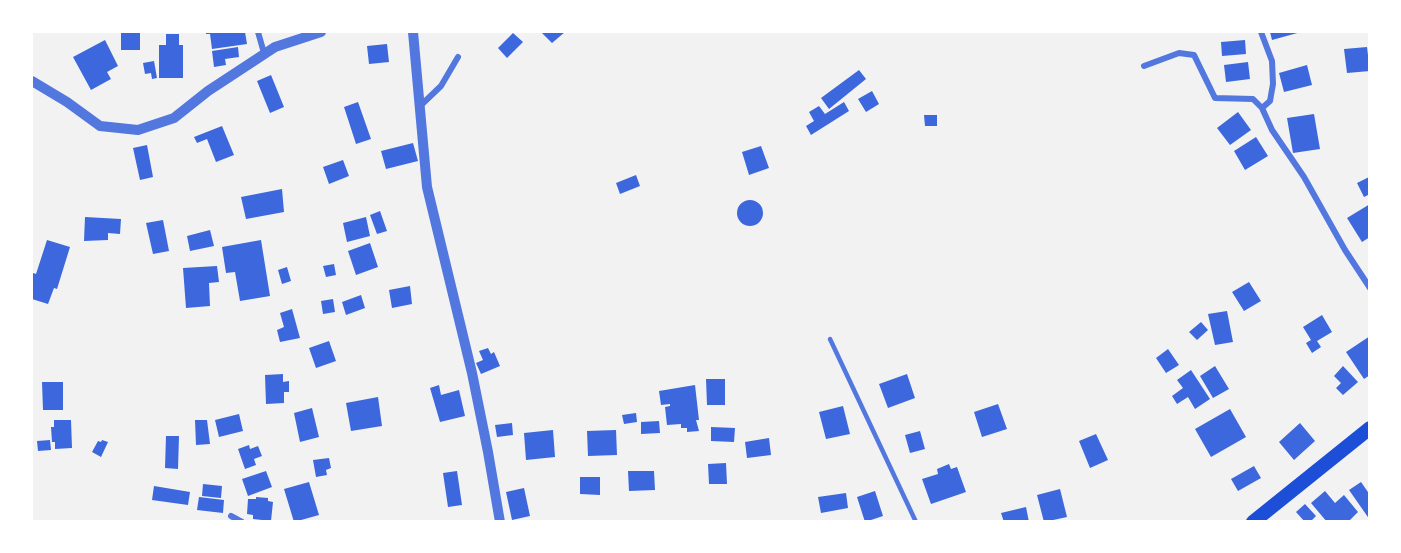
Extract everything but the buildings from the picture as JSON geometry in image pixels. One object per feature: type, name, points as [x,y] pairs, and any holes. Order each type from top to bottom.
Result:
[{"type":"main road","points":[[1253,522],[1370,428]]},
{"type":"street","points":[[258,32],[264,53]]},
{"type":"street","points":[[32,81],[67,102],[100,126],[138,129],[174,118],[208,91],[274,47],[321,32]]},
{"type":"street","points":[[413,32],[427,187],[472,373],[500,522]]},
{"type":"street","points":[[1261,32],[1272,61],[1273,84],[1270,101],[1262,108]]},
{"type":"street","points":[[1144,66],[1179,53],[1194,55],[1215,98],[1253,99],[1262,108],[1272,129],[1304,177],[1345,250],[1370,288]]},
{"type":"street","points":[[419,108],[441,86],[458,57]]},
{"type":"street","points":[[231,516],[242,522]]},
{"type":"lane","points":[[830,339],[916,522]]}]
